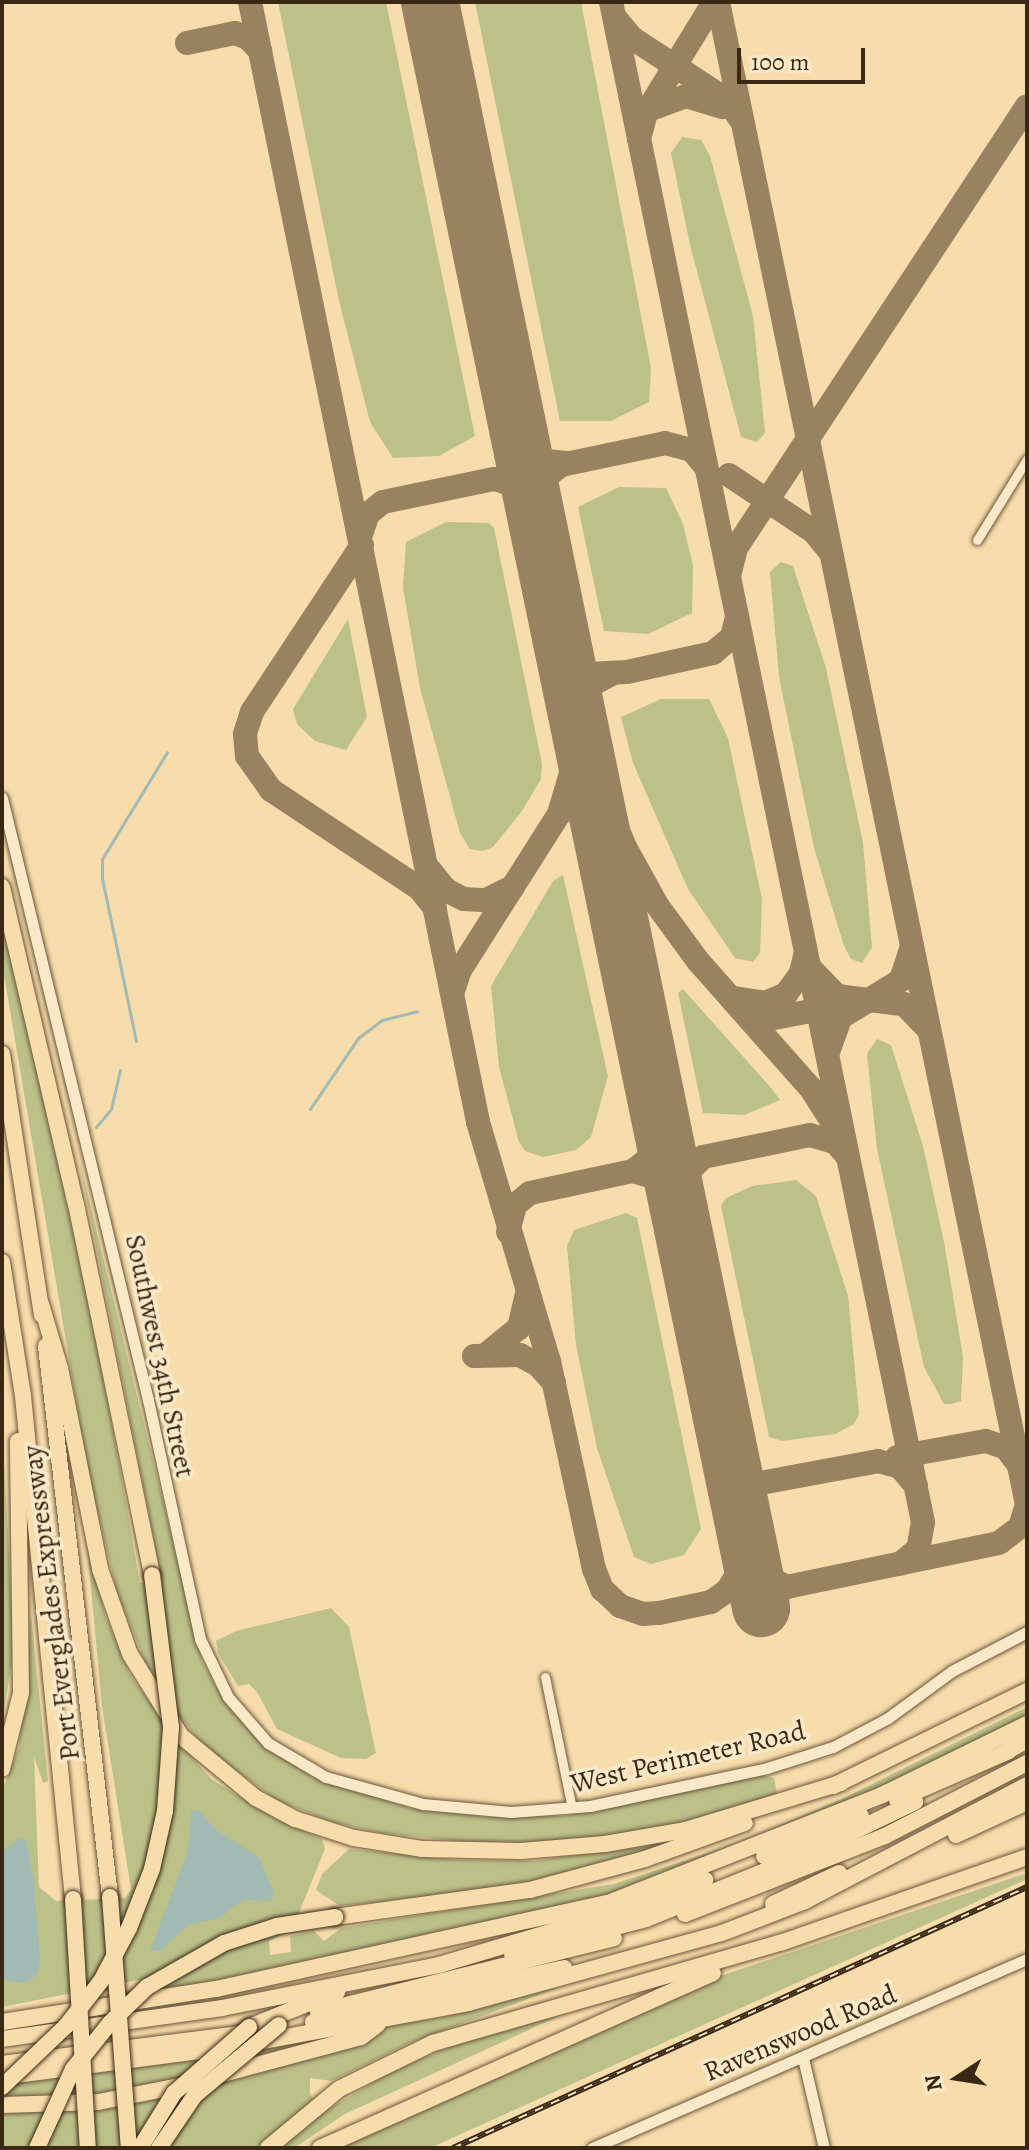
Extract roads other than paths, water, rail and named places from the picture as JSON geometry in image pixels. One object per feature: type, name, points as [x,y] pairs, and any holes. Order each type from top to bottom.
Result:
[{"type":"highway","points":[[2,887],[76,1204],[152,1575],[171,1727],[165,1811],[152,1869],[129,1928],[101,1981],[66,2026],[2,2087]]},
{"type":"highway","name":"Port Everglades Expressway","points":[[2,1054],[41,1304],[110,1897],[129,2148]]},
{"type":"highway","name":"Port Everglades Expressway","points":[[2,1262],[23,1396],[73,1899],[88,2148]]},
{"type":"highway","points":[[41,1304],[60,1368],[95,1549],[130,1654],[181,1736],[223,1775],[275,1809],[332,1832],[380,1844],[521,1851],[674,1832],[841,1783]]},
{"type":"highway","points":[[2,1769],[21,1693],[18,1423],[23,1396]]},
{"type":"highway","points":[[37,2148],[73,2069],[147,1987],[231,1940],[335,1917],[467,1901],[579,1878],[720,1833],[841,1783],[1027,1691]]},
{"type":"highway","points":[[2,2022],[216,1989],[608,1903],[882,1795],[1027,1724]]},
{"type":"highway","points":[[140,2148],[174,2093],[249,2027],[336,1992],[646,1919],[809,1853],[1027,1740]]},
{"type":"highway","points":[[2,2039],[222,2008],[439,1965],[645,1904],[1009,1751]]},
{"type":"highway","points":[[159,2148],[195,2095],[279,2025],[344,2004],[560,1955],[692,1912],[885,1836],[1027,1763]]},
{"type":"highway","points":[[2,2064],[266,2030],[649,1947],[755,1912],[926,1831],[1027,1775]]},
{"type":"highway","points":[[2,2077],[383,2021],[532,1987],[693,1943],[778,1913],[869,1869],[1027,1785]]},
{"type":"highway","points":[[869,1869],[1027,1802]]},
{"type":"highway","points":[[268,2148],[339,2089],[433,2043],[783,1942],[1027,1857]]},
{"type":"highway","points":[[320,2148],[783,1942]]},
{"type":"highway","points":[[2,2105],[68,2105],[153,2094],[361,2037],[383,2021]]},
{"type":"street","points":[[977,540],[1027,459]]},
{"type":"street","name":"Southwest 34th Street","points":[[2,798],[207,1659],[242,1717],[288,1758],[342,1783],[423,1804]]},
{"type":"street","name":"West Perimeter Road","points":[[423,1804],[497,1812],[572,1808],[820,1752],[878,1724],[952,1671],[1027,1632]]},
{"type":"street","points":[[545,1677],[572,1808]]},
{"type":"street","name":"Ravenswood Road","points":[[592,2148],[1027,1959]]},
{"type":"street","points":[[803,2058],[824,2148]]},
{"type":"water","points":[[198,1810],[216,1830],[259,1857],[274,1894],[271,1901],[244,1900],[219,1918],[188,1925],[161,1950],[150,1951],[188,1851],[191,1812]]},
{"type":"water","points":[[19,1838],[26,1840],[34,1882],[40,1961],[37,1974],[26,1983],[2,1980],[2,1852]]},
{"type":"waterway","points":[[136,1041],[102,878],[102,859],[167,752]]},
{"type":"waterway","points":[[310,1109],[358,1038],[382,1020],[417,1011]]},
{"type":"waterway","points":[[96,1127],[111,1109],[120,1070]]},
{"type":"railway","points":[[453,2148],[1027,1887]]}]
